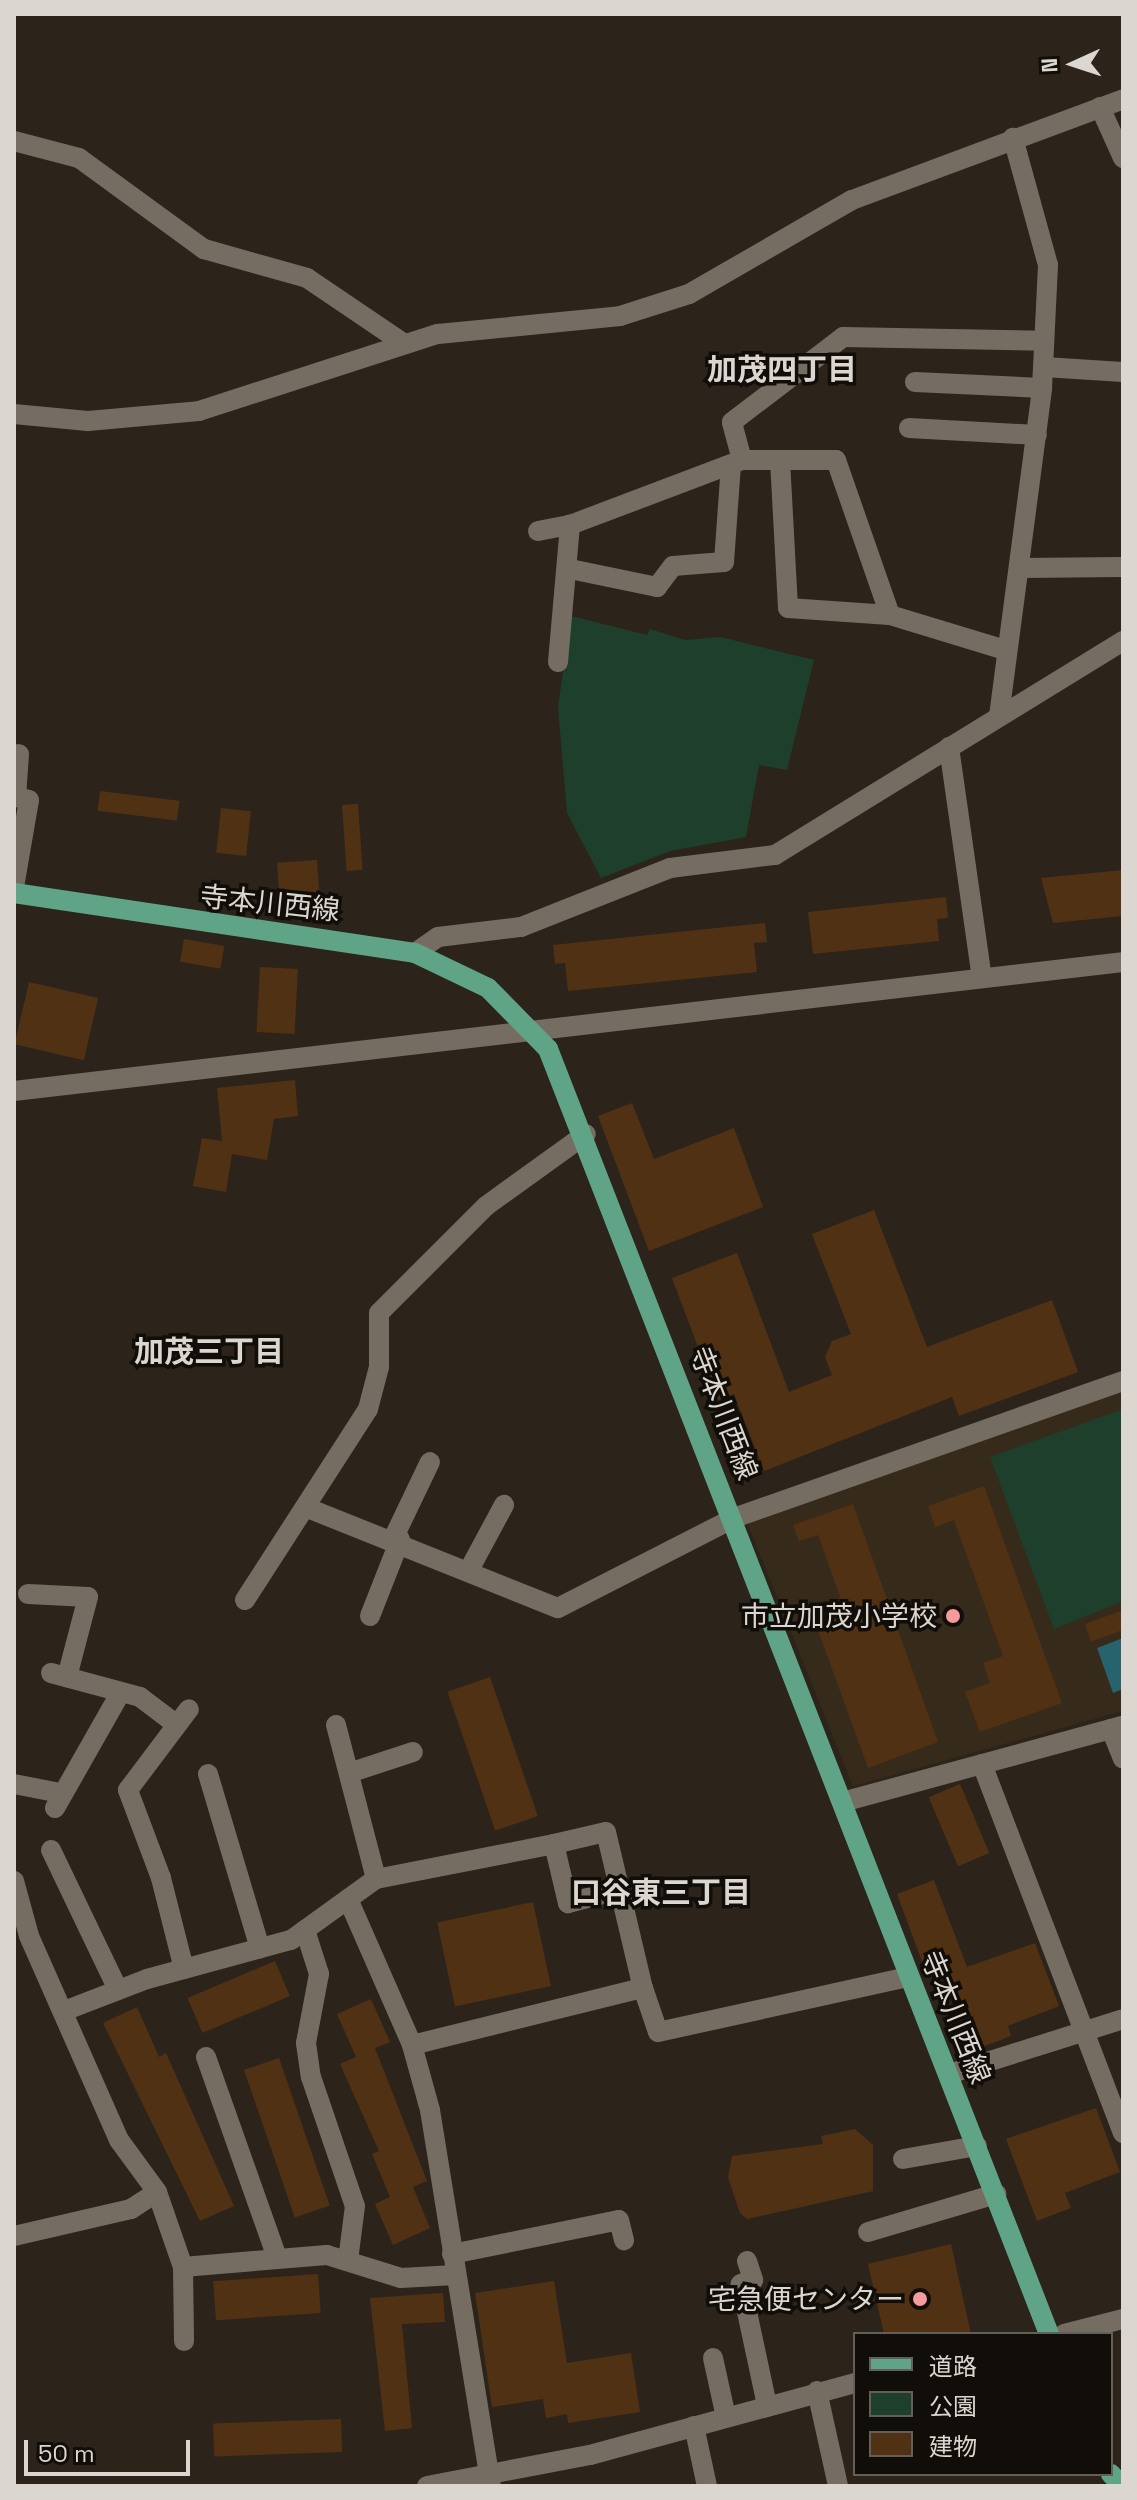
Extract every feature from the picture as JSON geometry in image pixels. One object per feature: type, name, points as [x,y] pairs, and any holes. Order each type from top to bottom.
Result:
[{"type":"main road","name":"寺本川西線","points":[[14,890],[415,953],[488,988],[531,1028],[561,1070],[846,1801],[909,1977],[1048,2332]]},
{"type":"street","points":[[14,414],[88,421],[199,411],[403,343],[620,316],[689,294],[789,230],[1013,138],[1123,99]]},
{"type":"street","points":[[1100,107],[1123,158]]},
{"type":"street","points":[[999,716],[1005,650],[1022,568],[1037,435],[1044,367],[1048,265],[1013,138]]},
{"type":"street","points":[[14,141],[79,158],[204,249],[307,278],[403,343]]},
{"type":"street","points":[[570,569],[657,587],[673,566],[724,562],[736,462],[732,422],[843,337],[1044,341]]},
{"type":"street","points":[[1044,367],[1123,372]]},
{"type":"street","points":[[915,382],[1042,388]]},
{"type":"street","points":[[909,428],[1037,435]]},
{"type":"street","points":[[780,460],[788,608],[890,615],[1005,650]]},
{"type":"street","points":[[538,531],[570,525],[736,462],[836,460],[890,615]]},
{"type":"street","points":[[558,662],[570,569],[570,525]]},
{"type":"street","points":[[1022,568],[1123,567]]},
{"type":"street","points":[[415,953],[438,937],[521,927],[670,868],[775,855],[1123,641]]},
{"type":"street","points":[[949,747],[982,978]]},
{"type":"street","points":[[14,890],[29,800],[16,797],[19,754]]},
{"type":"street","points":[[14,1091],[531,1028],[1123,962]]},
{"type":"street","points":[[245,1600],[310,1509],[368,1409],[379,1367],[379,1313],[486,1206],[586,1134]]},
{"type":"street","points":[[310,1509],[397,1538],[558,1608],[734,1518],[1123,1381]]},
{"type":"street","points":[[370,1616],[397,1538],[430,1462]]},
{"type":"street","points":[[469,1570],[504,1505]]},
{"type":"street","points":[[28,1594],[88,1597],[59,1675],[121,1692],[183,1717],[128,1790],[142,1852],[184,1969]]},
{"type":"street","points":[[14,1784],[58,1800],[121,1692]]},
{"type":"street","points":[[336,1725],[352,1772],[376,1879]]},
{"type":"street","points":[[846,1801],[1117,1728],[1123,1759]]},
{"type":"street","points":[[352,1772],[413,1752]]},
{"type":"street","points":[[982,1764],[1123,2133]]},
{"type":"street","points":[[208,1774],[260,1948]]},
{"type":"street","points":[[64,2011],[118,1990],[260,1948],[305,1930],[376,1879],[606,1832],[615,1891],[658,2032],[909,1977]]},
{"type":"street","points":[[554,1844],[568,1903],[615,1891]]},
{"type":"street","points":[[51,1850],[118,1990]]},
{"type":"street","points":[[14,1881],[29,1936],[119,2140],[157,2192],[183,2267],[184,2341]]},
{"type":"street","points":[[348,1899],[412,2045],[430,2110],[490,2481]]},
{"type":"street","points":[[305,1930],[319,1974],[306,2043],[311,2077],[355,2206],[348,2261]]},
{"type":"street","points":[[412,2045],[643,1988]]},
{"type":"street","points":[[949,2074],[1123,2019]]},
{"type":"street","points":[[206,2057],[277,2257]]},
{"type":"street","points":[[903,2159],[977,2146]]},
{"type":"street","points":[[14,2236],[44,2218],[131,2209],[157,2192]]},
{"type":"street","points":[[868,2232],[996,2194]]},
{"type":"street","points":[[452,2254],[619,2221]]},
{"type":"street","points":[[183,2267],[277,2257],[348,2261],[401,2278],[455,2275]]},
{"type":"street","points":[[747,2261],[753,2280],[741,2284],[767,2405]]},
{"type":"street","points":[[1071,2332],[1123,2304]]},
{"type":"street","points":[[1071,2332],[1123,2319]]},
{"type":"street","points":[[713,2358],[726,2417]]},
{"type":"street","points":[[427,2486],[490,2481],[853,2383]]},
{"type":"street","points":[[817,2391],[838,2452],[838,2486]]},
{"type":"street","points":[[694,2426],[707,2486]]},
{"type":"shaded area","name":"市立加茂小学校","points":[[1123,1388],[1123,1711],[853,1786],[747,1522]]},
{"type":"green space","points":[[571,616],[647,635],[650,629],[685,640],[721,637],[814,660],[787,770],[759,765],[746,837],[670,851],[601,878],[567,813],[558,707]]},
{"type":"green space","points":[[1123,1409],[1123,1601],[1054,1629],[990,1457]]},
{"type":"water","points":[[1123,1638],[1123,1689],[1113,1693],[1097,1648]]},
{"type":"building","points":[[100,791],[179,801],[177,821],[98,811]]},
{"type":"building","points":[[358,804],[363,870],[347,871],[342,805]]},
{"type":"building","points":[[221,808],[251,811],[246,856],[216,853]]},
{"type":"building","points":[[317,860],[320,909],[281,912],[277,863]]},
{"type":"building","points":[[1123,870],[1123,916],[1053,923],[1041,878]]},
{"type":"building","points":[[946,897],[948,918],[937,919],[939,941],[813,954],[808,912]]},
{"type":"building","points":[[765,923],[767,942],[754,943],[757,972],[568,991],[565,963],[555,964],[553,945]]},
{"type":"building","points":[[184,939],[224,946],[220,969],[180,962]]},
{"type":"building","points":[[260,967],[298,969],[295,1034],[257,1032]]},
{"type":"building","points":[[29,982],[98,998],[84,1060],[15,1044]]},
{"type":"building","points":[[295,1080],[298,1116],[274,1119],[267,1160],[232,1154],[226,1192],[193,1186],[202,1138],[222,1141],[217,1088]]},
{"type":"building","points":[[632,1103],[654,1159],[734,1128],[763,1207],[649,1251],[598,1116]]},
{"type":"building","points":[[874,1210],[927,1347],[1052,1300],[1078,1372],[959,1416],[952,1397],[764,1471],[734,1394],[718,1400],[672,1278],[737,1253],[789,1392],[832,1375],[825,1357],[832,1341],[851,1334],[812,1234]]},
{"type":"building","points":[[984,1486],[1062,1703],[980,1732],[965,1692],[990,1683],[983,1663],[1003,1656],[954,1520],[935,1527],[928,1506]]},
{"type":"building","points":[[853,1504],[938,1742],[868,1768],[815,1622],[845,1611],[818,1535],[799,1541],[793,1525]]},
{"type":"building","points":[[1123,1610],[1123,1630],[1091,1642],[1085,1624]]},
{"type":"building","points":[[490,1677],[538,1816],[495,1831],[447,1692]]},
{"type":"building","points":[[960,1784],[989,1853],[958,1866],[929,1797]]},
{"type":"building","points":[[934,1880],[967,1967],[1035,1943],[1059,2006],[1008,2026],[1011,2036],[977,2049],[946,1966],[930,1972],[923,1964],[897,1894]]},
{"type":"building","points":[[533,1902],[551,1986],[455,2006],[437,1922]]},
{"type":"building","points":[[275,1961],[290,1996],[202,2033],[188,1998]]},
{"type":"building","points":[[371,1999],[390,2042],[375,2048],[427,2181],[413,2187],[430,2228],[393,2245],[375,2204],[390,2197],[372,2154],[379,2151],[340,2064],[356,2057],[337,2014]]},
{"type":"building","points":[[137,2007],[159,2057],[166,2053],[234,2206],[200,2221],[103,2023]]},
{"type":"building","points":[[279,2058],[330,2206],[295,2218],[244,2070]]},
{"type":"building","points":[[1096,2108],[1120,2172],[1065,2193],[1071,2208],[1037,2221],[1006,2139]]},
{"type":"building","points":[[855,2129],[873,2145],[873,2191],[747,2219],[740,2213],[728,2177],[732,2156],[823,2144],[821,2136]]},
{"type":"building","name":"宅急便センター","points":[[951,2244],[971,2332],[884,2332],[868,2264]]},
{"type":"building","points":[[318,2274],[321,2313],[216,2320],[213,2281]]},
{"type":"building","points":[[554,2281],[567,2363],[631,2353],[640,2412],[568,2423],[567,2414],[546,2418],[543,2399],[492,2407],[475,2293]]},
{"type":"building","points":[[443,2293],[445,2322],[402,2324],[412,2428],[385,2431],[370,2298]]},
{"type":"building","points":[[341,2419],[342,2452],[214,2456],[213,2423]]},
{"type":"place","name":"市立加茂小学校","points":[[953,1616]]},
{"type":"place","name":"宅急便センター","points":[[920,2299]]},
{"type":"district","name":"加茂四丁目","points":[[782,370]]},
{"type":"district","name":"加茂三丁目","points":[[209,1352]]},
{"type":"district","name":"口谷東三丁目","points":[[661,1893]]}]
